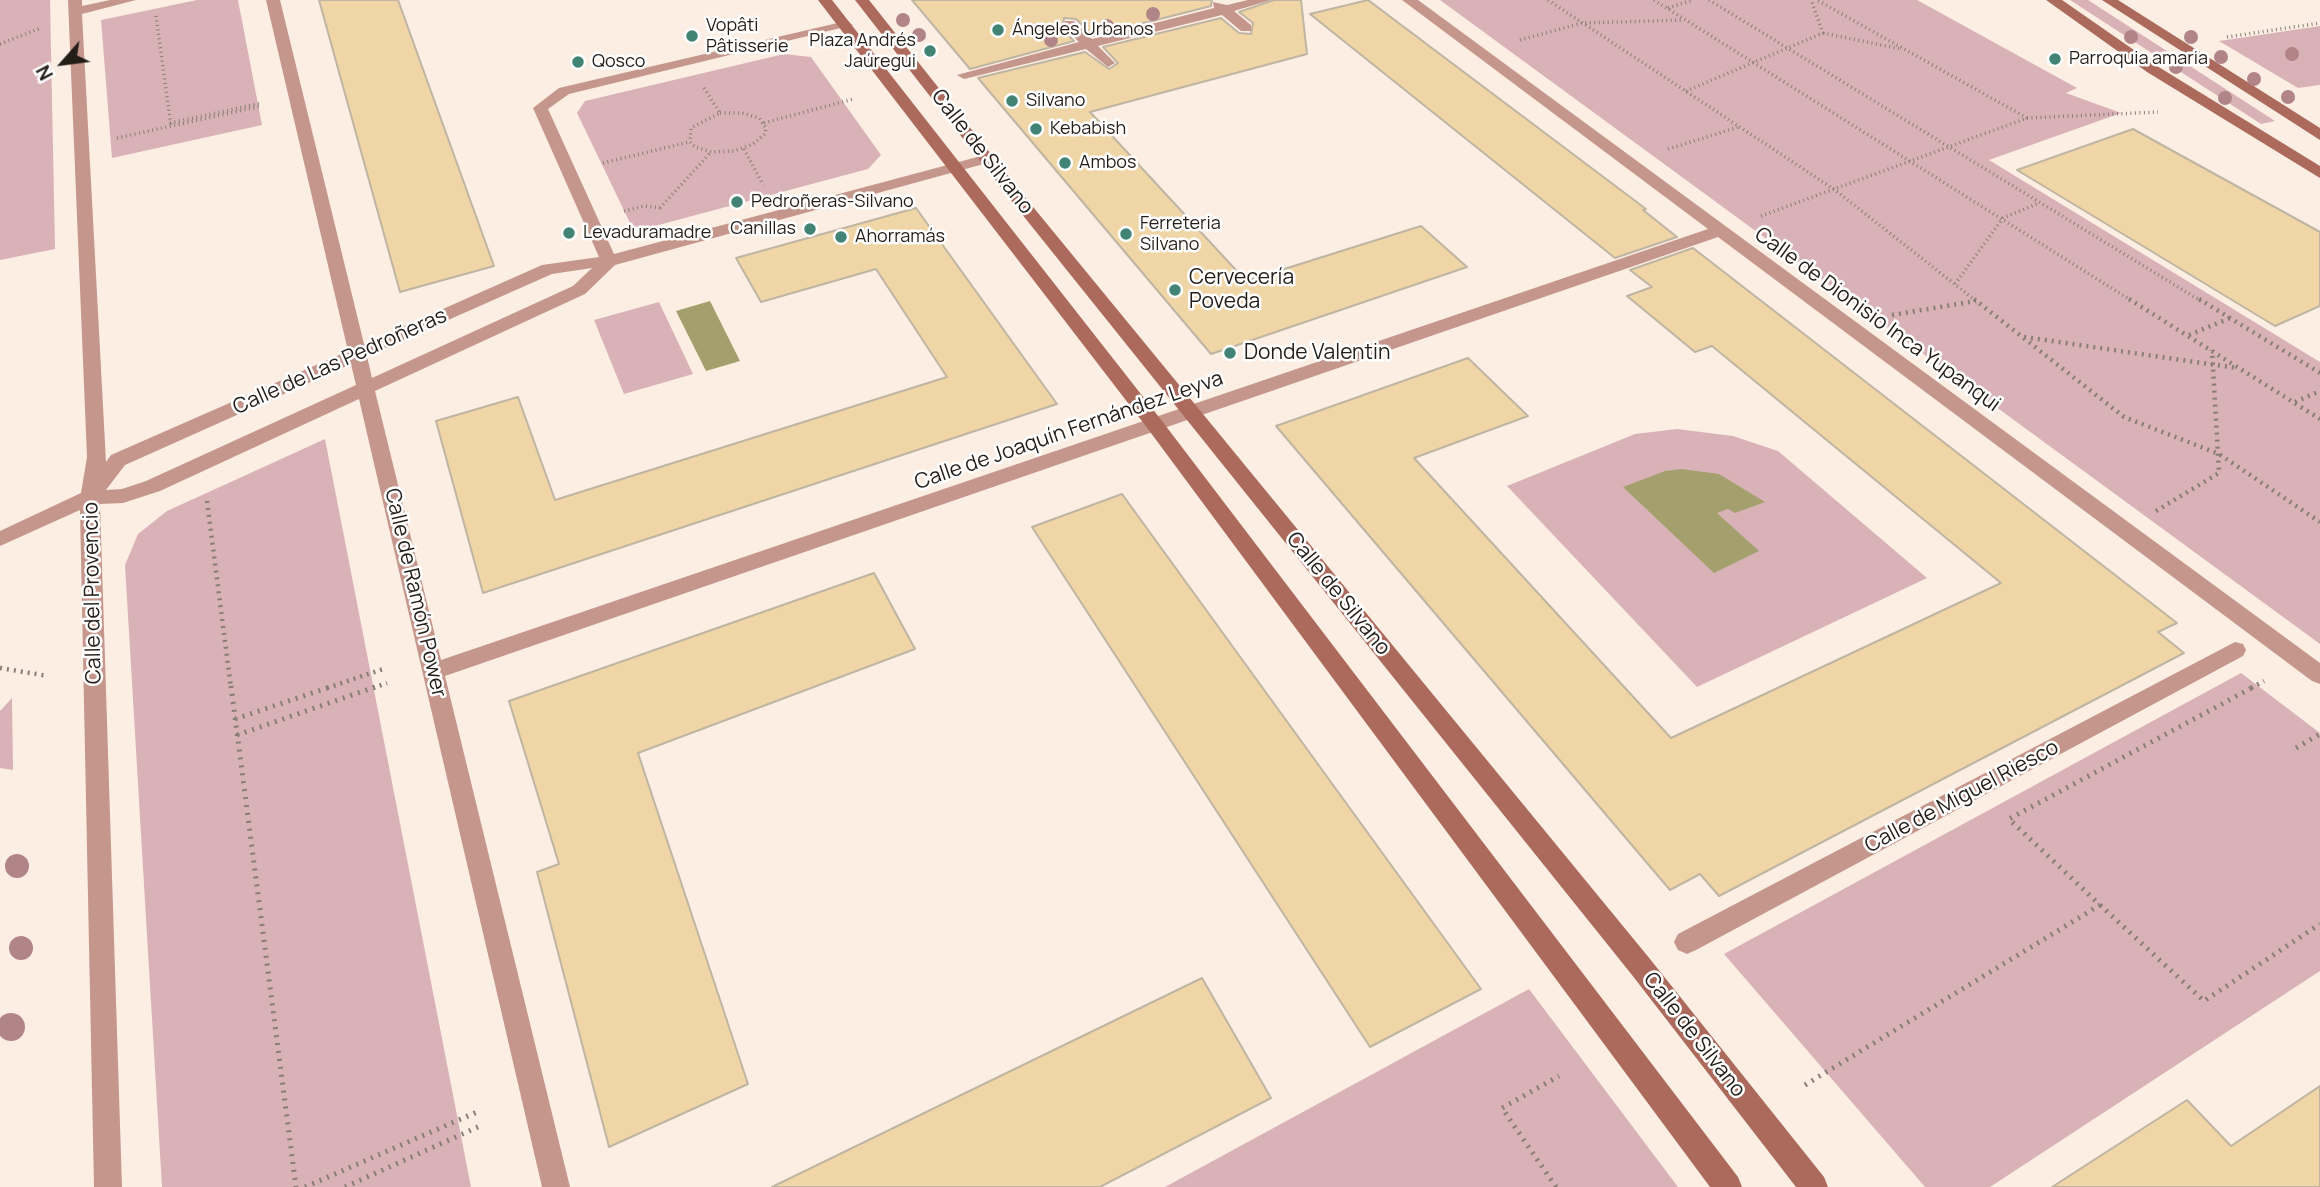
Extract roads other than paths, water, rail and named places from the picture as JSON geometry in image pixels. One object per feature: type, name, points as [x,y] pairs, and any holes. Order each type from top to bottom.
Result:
[{"type":"street","points":[[75,5],[129,0]]},
{"type":"street","name":"Calle de Ramón Power","points":[[273,0],[556,1187]]},
{"type":"street","name":"Calle de Silvano","points":[[825,0],[1155,425],[1728,1187]]},
{"type":"street","name":"Calle de Silvano","points":[[862,0],[986,159],[1641,967],[1814,1187]]},
{"type":"street","points":[[1213,0],[1246,28]]},
{"type":"street","points":[[964,75],[1264,0]]},
{"type":"street","name":"Calle de Dionisio Inca Yupanqui","points":[[1409,0],[2320,675]]},
{"type":"street","points":[[2053,0],[2152,69],[2320,173]]},
{"type":"street","points":[[2109,0],[2320,135]]},
{"type":"street","name":"Calle del Provencio","points":[[75,5],[97,457],[90,496],[108,1187]]},
{"type":"street","points":[[1069,24],[1108,63]]},
{"type":"street","points":[[609,261],[540,108],[564,91],[846,25]]},
{"type":"street","name":"Calle de Las Pedroñeras","points":[[90,496],[118,460],[548,270],[609,261],[986,159]]},
{"type":"street","name":"Calle de Joaquín Fernández Leyva","points":[[433,672],[1719,231]]},
{"type":"street","name":"Calle de Las Pedroñeras","points":[[0,539],[90,496],[123,496],[153,486],[579,290],[609,261]]},
{"type":"street","name":"Calle de Miguel Riesco","points":[[1687,942],[2235,650]]},
{"type":"place","name":"Ángeles Urbanos","points":[[998,30]]},
{"type":"place","name":"Vopâti Pâtisserie","points":[[692,36]]},
{"type":"place","name":"Plaza Andrés Jaúregui","points":[[930,51]]},
{"type":"place","name":"Parroquia amaria","points":[[2055,59]]},
{"type":"place","name":"Qosco","points":[[578,62]]},
{"type":"place","name":"Silvano","points":[[1012,101]]},
{"type":"place","name":"Kebabish","points":[[1036,129]]},
{"type":"place","name":"Ambos","points":[[1065,163]]},
{"type":"place","name":"Pedroñeras-Silvano","points":[[737,202]]},
{"type":"place","name":"Canillas","points":[[810,229]]},
{"type":"place","name":"Levaduramadre","points":[[569,233]]},
{"type":"place","name":"Ferreteria Silvano","points":[[1126,234]]},
{"type":"place","name":"Ahorramás","points":[[841,237]]},
{"type":"place","name":"Cervecería Poveda","points":[[1175,290]]},
{"type":"place","name":"Donde Valentin","points":[[1230,353]]}]
